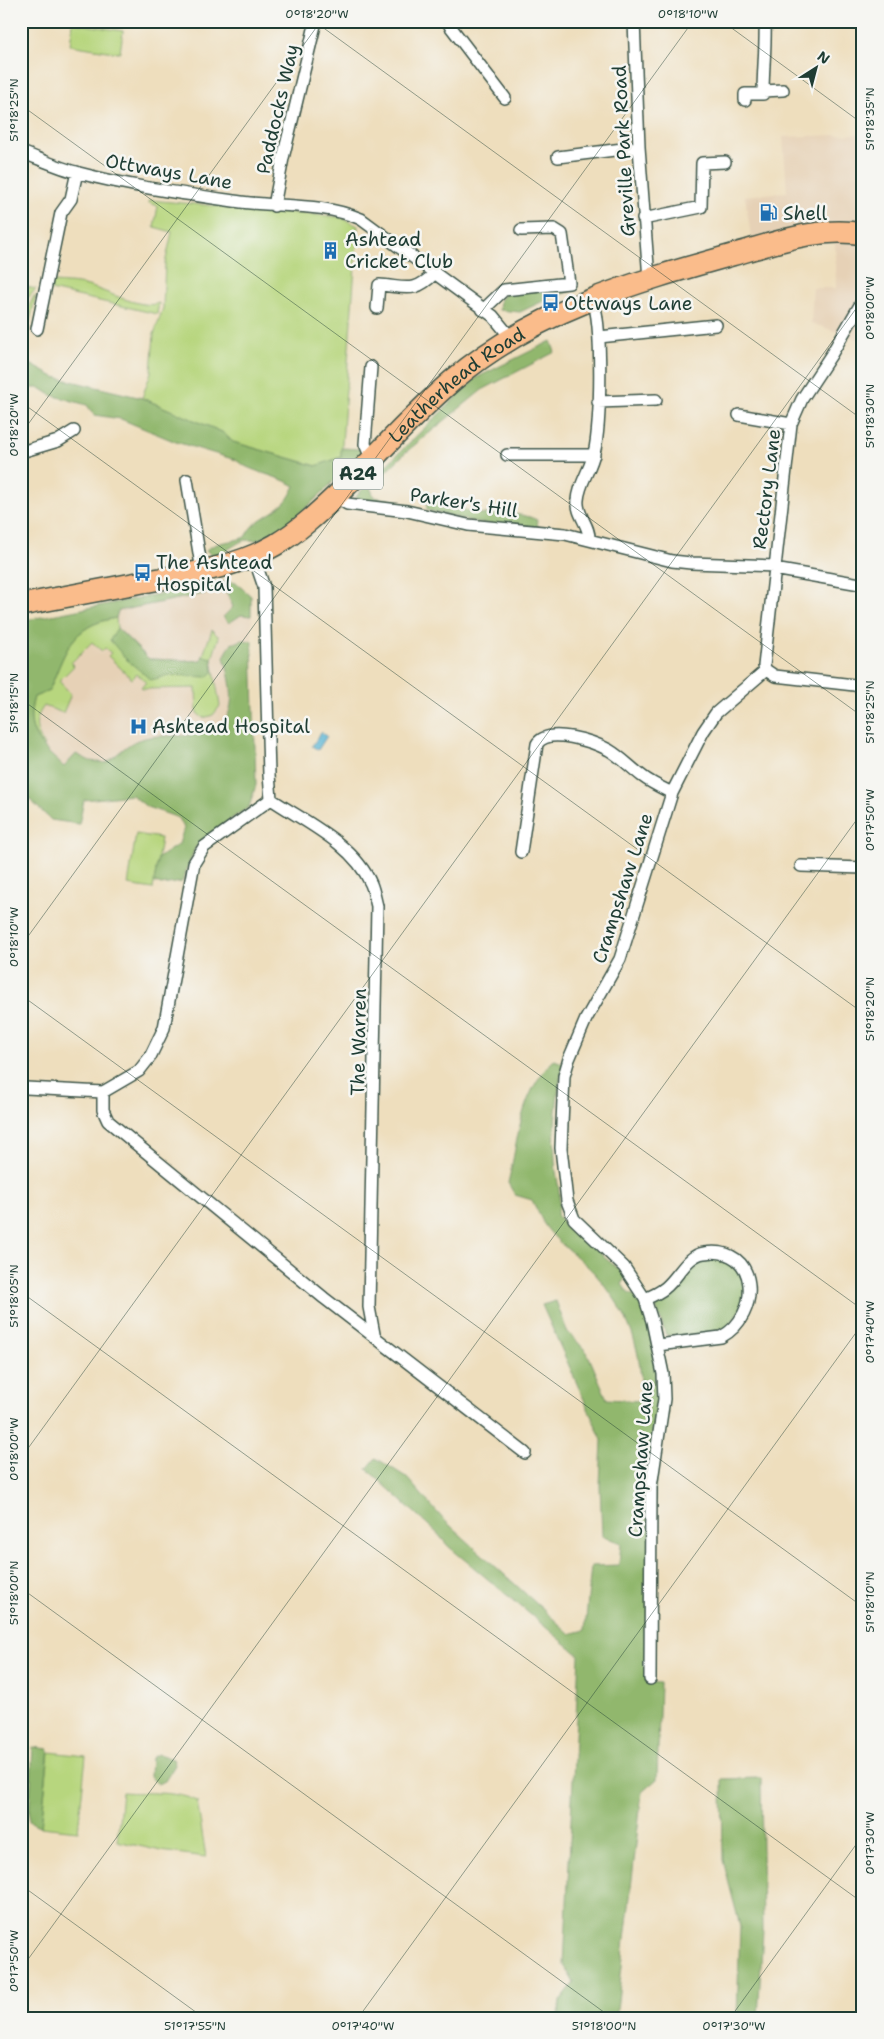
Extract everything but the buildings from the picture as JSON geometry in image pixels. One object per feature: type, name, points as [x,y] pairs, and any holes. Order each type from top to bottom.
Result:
[{"type":"highway","name":"Leatherhead Road","points":[[21,605],[202,571],[254,556],[303,526],[451,382],[482,357],[545,319],[592,298],[649,279],[777,242],[834,231],[863,234]]},
{"type":"street","name":"Paddocks Way","points":[[274,206],[283,158],[316,21]]},
{"type":"street","points":[[450,21],[450,26],[505,98]]},
{"type":"street","name":"Greville Park Road","points":[[634,21],[639,147],[649,279]]},
{"type":"street","points":[[745,100],[745,94],[763,94],[765,21]]},
{"type":"street","points":[[763,90],[783,90]]},
{"type":"street","points":[[558,156],[639,147]]},
{"type":"street","name":"Ottways Lane","points":[[21,152],[77,172],[158,191],[274,206],[328,209],[348,213],[361,219],[493,316],[511,338]]},
{"type":"street","points":[[644,219],[701,207],[702,163],[725,162]]},
{"type":"street","points":[[37,328],[62,213],[71,199],[77,172]]},
{"type":"street","points":[[483,310],[504,290],[569,283],[562,234],[554,229],[521,230]]},
{"type":"street","points":[[377,308],[380,285],[415,288],[423,285],[435,273]]},
{"type":"street","points":[[589,539],[589,533],[580,513],[578,502],[594,454],[598,402],[598,319],[592,298]]},
{"type":"street","name":"Rectory Lane","points":[[766,670],[764,666],[769,637],[774,568],[791,424],[802,399],[831,355],[863,300]]},
{"type":"street","points":[[599,337],[716,325]]},
{"type":"street","points":[[372,367],[365,444],[372,460]]},
{"type":"street","points":[[598,402],[656,400]]},
{"type":"street","points":[[739,415],[791,424]]},
{"type":"street","points":[[21,452],[58,441],[74,431]]},
{"type":"street","points":[[507,454],[594,454]]},
{"type":"street","points":[[187,480],[202,571]]},
{"type":"street","name":"Parker's Hill","points":[[335,496],[347,504],[375,505],[468,525],[565,534],[682,562],[774,568],[860,584]]},
{"type":"street","points":[[26,1088],[103,1092],[139,1071],[158,1044],[164,1028],[194,863],[204,847],[271,799],[264,587],[254,556]]},
{"type":"street","points":[[766,670],[775,676],[863,686]]},
{"type":"street","name":"Crampshaw Lane","points":[[650,1679],[651,1487],[664,1398],[663,1374],[658,1345],[645,1299],[624,1267],[574,1219],[567,1201],[561,1148],[562,1102],[568,1059],[586,1019],[620,959],[672,793],[703,732],[716,713],[766,670]]},
{"type":"street","points":[[521,852],[537,744],[546,736],[556,735],[590,742],[610,751],[644,778],[672,793]]},
{"type":"street","name":"The Warren","points":[[271,799],[340,845],[360,865],[371,883],[377,906],[369,1307],[374,1334]]},
{"type":"street","points":[[801,866],[863,868]]},
{"type":"street","points":[[103,1092],[103,1110],[108,1121],[317,1292],[374,1334],[423,1376],[525,1453]]},
{"type":"street","points":[[645,1299],[666,1288],[692,1258],[702,1253],[726,1254],[744,1268],[748,1276],[748,1303],[742,1317],[729,1333],[721,1337],[658,1345]]},
{"type":"shaded area","points":[[863,134],[863,341],[811,323],[813,288],[836,288],[835,237],[748,246],[751,237],[745,196],[787,192],[783,137]]},
{"type":"shaded area","name":"Ashtead Hospital","points":[[226,581],[236,583],[251,596],[256,785],[101,794],[21,791],[21,666],[28,620]]},
{"type":"green space","points":[[73,23],[123,31],[120,53],[70,45]]},
{"type":"green space","points":[[149,200],[340,217],[358,226],[341,457],[317,466],[233,442],[222,432],[142,398],[151,372],[154,334],[163,308],[165,264],[172,232],[154,227],[158,206],[149,203]]},
{"type":"green space","points":[[53,282],[88,286],[143,304],[159,303],[157,314],[51,290]]},
{"type":"green space","points":[[21,286],[36,289],[23,303],[21,310]]},
{"type":"green space","points":[[570,288],[569,292],[554,296],[520,312],[499,310],[500,300],[506,293]]},
{"type":"green space","points":[[34,296],[36,296],[29,324],[21,320],[21,314],[26,312]]},
{"type":"green space","points":[[551,341],[555,352],[482,390],[406,452],[370,487],[374,497],[399,501],[400,506],[358,502],[356,497],[366,485],[476,378]]},
{"type":"green space","points":[[21,359],[54,377],[142,398],[222,432],[233,442],[316,466],[341,457],[341,448],[360,449],[362,452],[327,488],[285,525],[257,540],[242,541],[224,552],[212,556],[206,550],[220,543],[245,537],[257,522],[286,501],[295,486],[248,468],[236,460],[176,442],[121,419],[94,415],[87,405],[51,395],[40,388],[21,388]]},
{"type":"green space","points":[[432,498],[476,513],[515,514],[530,517],[537,520],[538,528],[479,523],[427,510],[427,503]]},
{"type":"green space","points":[[226,581],[236,583],[251,596],[251,616],[241,615],[229,623],[223,617],[233,607],[227,593],[218,591],[118,611],[116,618],[88,627],[71,643],[49,691],[34,697],[31,709],[31,720],[36,737],[64,767],[76,754],[90,761],[106,763],[138,740],[153,737],[199,734],[213,730],[222,723],[228,714],[231,704],[230,681],[224,657],[231,644],[243,640],[252,641],[256,785],[249,807],[212,832],[195,848],[182,882],[161,885],[154,882],[158,858],[179,844],[184,828],[179,818],[147,807],[132,795],[84,800],[79,824],[51,820],[21,791],[21,621]]},
{"type":"green space","points":[[116,618],[117,628],[149,659],[201,661],[212,630],[219,637],[212,659],[220,706],[213,715],[203,718],[197,713],[196,688],[141,688],[146,682],[137,674],[132,679],[108,656],[111,653],[105,648],[102,651],[92,642],[71,663],[74,666],[59,681],[71,694],[63,713],[44,706],[40,711],[36,725],[44,745],[42,746],[31,723],[34,697],[49,691],[65,653],[79,634],[88,627]]},
{"type":"green space","points":[[117,628],[149,659],[201,661],[203,656],[212,658],[213,672],[208,677],[170,675],[151,680],[126,659],[110,640]]},
{"type":"green space","points":[[136,834],[161,838],[153,889],[128,885]]},
{"type":"green space","points":[[554,1060],[563,1063],[555,1124],[555,1161],[559,1194],[557,1215],[567,1227],[575,1226],[605,1258],[626,1275],[622,1284],[628,1293],[638,1297],[656,1348],[660,1387],[646,1682],[660,1683],[657,1779],[642,1792],[616,2018],[559,2018],[560,2001],[574,1983],[564,1965],[579,1655],[448,1546],[438,1534],[367,1469],[376,1458],[406,1477],[443,1519],[570,1634],[585,1630],[591,1566],[619,1565],[621,1543],[602,1536],[600,1485],[602,1440],[542,1305],[556,1301],[567,1331],[587,1352],[607,1399],[640,1401],[641,1383],[637,1349],[632,1333],[617,1303],[596,1275],[549,1231],[532,1200],[515,1195],[508,1183],[518,1133],[527,1102],[542,1073]]},
{"type":"green space","points":[[720,1257],[744,1274],[747,1300],[726,1330],[680,1336],[666,1335],[654,1301],[700,1258]]},
{"type":"green space","points":[[33,1747],[49,1749],[41,1827],[29,1821]]},
{"type":"green space","points":[[49,1752],[86,1756],[78,1831],[41,1827]]},
{"type":"green space","points":[[158,1754],[173,1759],[175,1765],[165,1781],[157,1784],[150,1776],[151,1758]]},
{"type":"green space","points":[[761,1778],[763,1930],[758,2018],[737,2018],[740,1926],[723,1860],[722,1779]]},
{"type":"green space","points":[[122,1792],[179,1795],[197,1801],[206,1857],[161,1851],[117,1841]]},
{"type":"water","points":[[321,732],[327,736],[318,750],[312,746]]},
{"type":"place","name":"Shell","points":[[769,213]]},
{"type":"place","name":"Ashtead Cricket Club","points":[[331,250]]},
{"type":"place","name":"Ottways Lane","points":[[550,303]]},
{"type":"place","name":"The Ashtead Hospital","points":[[142,573]]},
{"type":"place","name":"Ashtead Hospital","points":[[138,726]]}]
